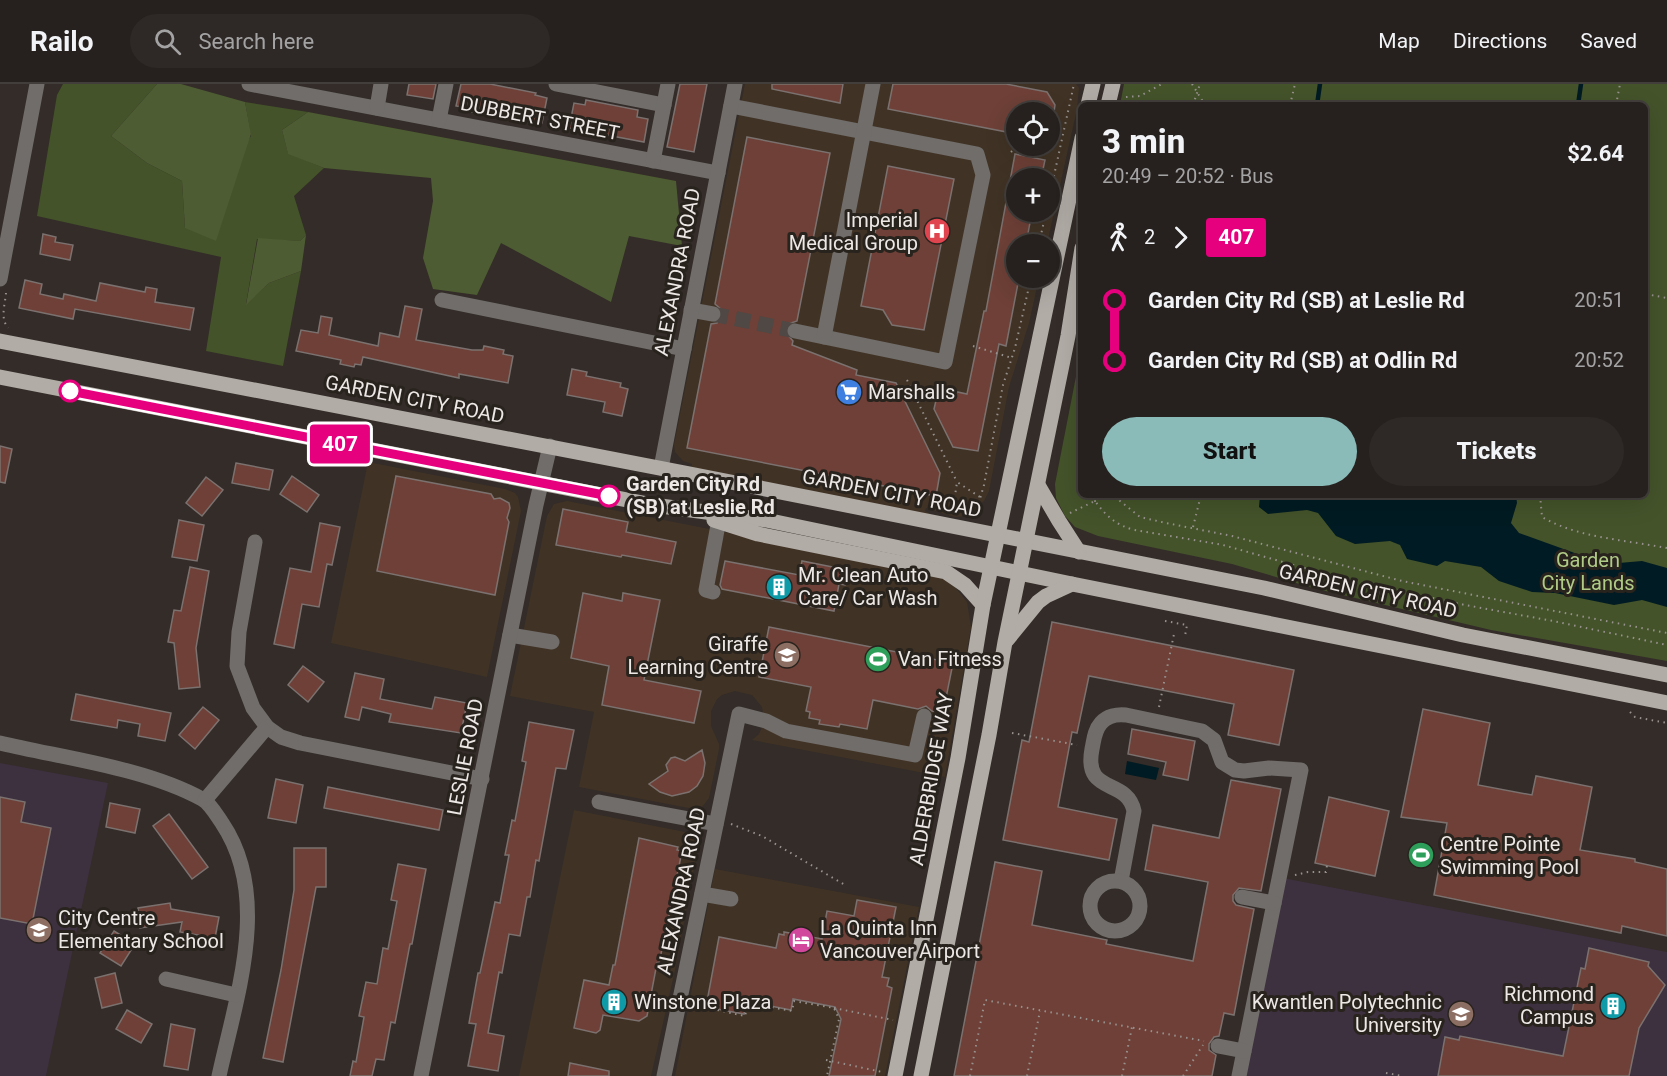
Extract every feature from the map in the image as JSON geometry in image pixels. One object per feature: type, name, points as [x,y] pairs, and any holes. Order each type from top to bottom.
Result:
[{"type":"main road","points":[[1089,102],[1093,84]]},
{"type":"main road","name":"ALDERBRIDGE WAY","points":[[888,1074],[958,759],[983,605],[1078,157]]},
{"type":"main road","points":[[921,1076],[989,735],[1005,642],[1068,336],[1078,273]]},
{"type":"main road","name":"GARDEN CITY ROAD","points":[[0,341],[550,446],[1264,588],[1463,635],[1667,675]]},
{"type":"main road","points":[[0,377],[542,484],[686,510],[719,518],[758,534],[946,572],[965,585],[983,605]]},
{"type":"main road","points":[[1038,485],[1079,552]]},
{"type":"main road","points":[[719,518],[766,520],[1072,584],[1667,703]]},
{"type":"main road","points":[[1005,642],[1038,602],[1072,584]]},
{"type":"street","points":[[0,279],[37,84]]},
{"type":"street","name":"DUBBERT STREET","points":[[249,84],[718,173]]},
{"type":"street","points":[[377,108],[381,84]]},
{"type":"street","points":[[440,120],[446,84]]},
{"type":"street","points":[[556,84],[664,105]]},
{"type":"street","points":[[653,161],[668,84]]},
{"type":"street","name":"ALEXANDRA ROAD","points":[[661,468],[735,84]]},
{"type":"street","points":[[824,337],[873,84]]},
{"type":"street","points":[[731,106],[977,154],[982,176],[945,362],[795,331]]},
{"type":"street","points":[[442,300],[684,349]]},
{"type":"street","points":[[691,310],[713,314]]},
{"type":"street","name":"LESLIE ROAD","points":[[421,1076],[536,505],[550,446]]},
{"type":"street","points":[[713,592],[706,590],[719,518]]},
{"type":"street","points":[[255,542],[239,632],[237,666],[253,708],[267,727],[281,737],[300,743],[482,779]]},
{"type":"street","points":[[510,635],[552,642]]},
{"type":"street","name":"ALEXANDRA ROAD","points":[[664,1076],[739,714],[766,721],[786,731],[915,755],[924,716]]},
{"type":"street","points":[[1121,881],[1134,811],[1132,802],[1121,791],[1097,780],[1090,767],[1095,732],[1099,725],[1112,716],[1126,716],[1202,731],[1214,740],[1222,762],[1235,770],[1269,768],[1301,770],[1239,1076]]},
{"type":"street","points":[[205,800],[267,727]]},
{"type":"street","points":[[0,743],[156,779],[205,800],[230,835],[239,854],[244,874],[248,908],[247,940],[219,1076]]},
{"type":"street","points":[[599,802],[716,824]]},
{"type":"street","points":[[702,894],[731,899]]},
{"type":"street","points":[[1242,897],[1274,903]]},
{"type":"street","points":[[166,979],[236,995]]},
{"type":"street","points":[[1218,1046],[1244,1051]]},
{"type":"path","points":[[1056,168],[1074,84]]},
{"type":"path","points":[[1117,90],[1132,98],[1162,84]]},
{"type":"path","points":[[1192,84],[1203,102]]},
{"type":"path","points":[[1194,102],[1200,84]]},
{"type":"path","points":[[1291,102],[1295,84]]},
{"type":"path","points":[[1617,102],[1620,84]]},
{"type":"path","points":[[977,509],[1003,385],[1012,358],[1029,288]]},
{"type":"path","points":[[1648,294],[1667,298]]},
{"type":"path","points":[[973,346],[1012,358]]},
{"type":"path","points":[[907,380],[957,482],[980,497]]},
{"type":"path","points":[[1078,439],[1078,465]]},
{"type":"path","points":[[953,510],[957,482]]},
{"type":"path","points":[[1094,498],[1112,521],[1121,527],[1223,545],[1329,575],[1667,645]]},
{"type":"path","points":[[1068,515],[1101,498]]},
{"type":"path","points":[[1118,498],[1140,517],[1193,527],[1402,581],[1667,633]]},
{"type":"path","points":[[1193,527],[1200,498]]},
{"type":"path","points":[[1540,498],[1542,517],[1557,526],[1667,548]]},
{"type":"path","points":[[1165,621],[1187,625],[1185,636]]},
{"type":"path","points":[[1156,721],[1174,634]]},
{"type":"path","points":[[1635,717],[1667,723]]},
{"type":"path","points":[[1012,733],[1092,748]]},
{"type":"path","points":[[716,824],[727,823],[762,836],[845,885]]},
{"type":"path","points":[[1291,877],[1308,872],[1326,872],[1327,865]]},
{"type":"path","points":[[970,1076],[985,1000],[1205,1041],[1183,1076]]},
{"type":"path","points":[[692,1005],[745,1016],[748,1003],[792,1011],[794,1001],[893,1020]]},
{"type":"path","points":[[827,1076],[828,1060],[839,1019],[834,1008]]},
{"type":"path","points":[[1028,1076],[1040,1010]]},
{"type":"path","points":[[1122,1076],[1132,1027]]},
{"type":"path","points":[[828,1060],[888,1074]]},
{"type":"path","points":[[1386,1073],[1402,1076]]},
{"type":"shaded area","points":[[745,84],[1076,84],[1079,88],[1077,109],[1060,186],[1060,168],[1006,168],[1006,222],[1052,222],[1049,234],[1006,234],[1006,288],[1037,288],[1029,323],[1009,387],[989,491],[984,501],[966,516],[955,517],[926,508],[925,511],[931,515],[691,469],[692,464],[683,461],[675,452],[674,445]]},
{"type":"shaded area","points":[[368,462],[505,489],[515,493],[518,497],[521,511],[487,677],[331,643]]},
{"type":"shaded area","points":[[567,501],[933,573],[951,582],[967,602],[971,627],[945,777],[752,740],[759,734],[763,725],[762,707],[752,695],[735,691],[717,699],[711,711],[711,726],[719,749],[709,798],[702,807],[694,809],[579,787],[594,712],[510,696],[547,516],[554,504]]},
{"type":"shaded area","name":"City Centre Elementary School","points":[[0,763],[108,783],[46,1076],[0,1076]]},
{"type":"shaded area","points":[[574,810],[690,833],[699,841],[675,970],[651,1076],[519,1076]]},
{"type":"shaded area","points":[[715,869],[919,907],[885,1076],[675,1076]]},
{"type":"shaded area","name":"Kwantlen Polytechnic University","points":[[1283,878],[1667,952],[1667,1076],[1243,1076]]},
{"type":"green space","points":[[63,84],[157,84],[111,136],[147,163],[182,181],[185,228],[251,136],[245,102],[308,112],[282,130],[288,153],[324,168],[294,196],[306,235],[300,241],[257,239],[246,304],[269,283],[301,271],[283,366],[206,351],[221,257],[37,216],[57,95]]},
{"type":"green space","points":[[157,84],[181,84],[245,102],[251,134],[216,241],[185,228],[182,181],[147,163],[111,136]]},
{"type":"green space","name":"Garden City Lands","points":[[1124,84],[1667,84],[1667,661],[1491,630],[1313,588],[1232,564],[1098,536],[1075,527],[1065,516],[1056,498],[1055,484],[1078,366],[1078,498],[1648,498],[1648,102],[1121,102]]},
{"type":"green space","points":[[308,112],[676,181],[682,246],[629,236],[611,302],[501,243],[477,295],[433,289],[423,258],[433,201],[431,178],[324,168],[288,154],[282,130]]},
{"type":"green space","points":[[306,235],[301,271],[269,283],[246,305],[258,238],[300,241]]},
{"type":"water","points":[[1260,498],[1516,498],[1511,523],[1519,533],[1594,560],[1619,563],[1642,561],[1667,568],[1667,607],[1642,600],[1614,605],[1555,593],[1532,592],[1499,581],[1481,567],[1445,561],[1437,566],[1407,559],[1400,545],[1390,541],[1355,544],[1336,536],[1318,513],[1307,510],[1268,514],[1259,507]]},
{"type":"water","points":[[1127,761],[1159,768],[1156,780],[1125,774]]},
{"type":"building","points":[[409,84],[436,84],[433,99],[407,95]]},
{"type":"building","points":[[461,84],[490,84],[536,93],[535,95],[547,98],[542,123],[531,121],[530,123],[467,111],[468,108],[456,106]]},
{"type":"building","points":[[680,84],[707,84],[694,152],[667,147]]},
{"type":"building","points":[[772,84],[843,84],[840,103],[772,89]]},
{"type":"building","points":[[893,84],[1006,84],[1047,92],[1053,102],[1006,102],[1006,132],[888,109]]},
{"type":"building","points":[[586,100],[638,110],[637,117],[648,119],[644,142],[569,128],[574,103],[585,105]]},
{"type":"building","points":[[747,137],[830,153],[797,321],[788,324],[786,333],[793,341],[792,345],[857,370],[856,375],[896,383],[940,473],[936,496],[687,448],[711,324],[717,323],[722,316],[722,310],[715,304]]},
{"type":"building","points":[[1015,156],[1045,160],[1043,168],[1012,168]]},
{"type":"building","points":[[888,166],[954,179],[924,330],[892,325],[883,310],[861,306]]},
{"type":"building","points":[[1006,203],[1006,222],[1030,222],[1028,234],[1006,234],[1006,288],[1017,288],[1006,346],[999,344],[978,451],[953,447],[934,409],[939,388],[967,394],[984,311],[986,311]]},
{"type":"building","points":[[43,234],[56,237],[55,242],[73,245],[70,260],[40,254]]},
{"type":"building","points":[[25,280],[42,284],[40,294],[63,299],[64,294],[96,301],[100,283],[145,292],[146,287],[157,289],[155,302],[194,308],[190,330],[75,309],[73,319],[19,308]]},
{"type":"building","points":[[405,306],[422,309],[416,340],[472,350],[483,350],[484,346],[504,350],[503,354],[513,356],[508,383],[459,374],[459,378],[363,357],[361,365],[355,364],[354,367],[340,364],[341,360],[296,351],[301,330],[318,333],[321,316],[332,318],[329,335],[378,346],[380,333],[399,337]]},
{"type":"building","points":[[572,369],[587,372],[586,376],[621,383],[620,387],[628,389],[622,416],[603,412],[605,402],[567,395]]},
{"type":"building","points":[[0,446],[12,449],[5,483],[0,482]]},
{"type":"building","points":[[236,463],[273,470],[269,490],[232,483]]},
{"type":"building","points":[[292,476],[319,495],[307,512],[280,494]]},
{"type":"building","points":[[396,476],[491,494],[494,499],[500,498],[509,503],[507,518],[509,522],[495,595],[377,571]]},
{"type":"building","points":[[206,477],[223,490],[202,516],[186,503]]},
{"type":"building","points":[[563,509],[628,522],[626,532],[676,542],[671,564],[556,545]]},
{"type":"building","points":[[179,520],[204,525],[197,561],[172,557]]},
{"type":"building","points":[[320,523],[340,527],[332,565],[327,564],[319,607],[302,604],[294,648],[274,644],[290,568],[311,572]]},
{"type":"building","name":"Mr. Clean Auto Care/ Car Wash","points":[[725,561],[799,575],[802,561],[848,570],[845,585],[839,584],[834,611],[722,589],[720,585]]},
{"type":"building","points":[[190,567],[209,571],[196,648],[200,687],[179,689],[174,643],[168,642],[174,610],[181,611]]},
{"type":"building","points":[[583,593],[622,601],[623,593],[660,600],[644,680],[701,691],[694,723],[602,705],[609,666],[571,658]]},
{"type":"building","points":[[1052,622],[1294,670],[1279,745],[1228,735],[1234,704],[1089,676],[1077,733],[1072,732],[1058,807],[1117,819],[1109,860],[1003,840],[1022,740],[1029,742]]},
{"type":"building","points":[[769,627],[953,663],[943,713],[932,711],[926,706],[918,709],[873,700],[867,729],[840,724],[839,727],[819,724],[820,720],[809,718],[810,712],[806,711],[811,687],[759,677]]},
{"type":"building","points":[[303,666],[324,682],[308,702],[288,685]]},
{"type":"building","points":[[355,673],[384,679],[380,699],[432,709],[435,697],[467,703],[461,733],[389,722],[391,714],[362,707],[359,720],[345,717]]},
{"type":"building","points":[[76,694],[171,713],[165,741],[138,736],[140,724],[118,720],[117,728],[71,720]]},
{"type":"building","points":[[203,707],[219,720],[195,749],[179,735]]},
{"type":"building","points":[[1423,709],[1490,723],[1478,785],[1532,795],[1536,776],[1592,787],[1580,850],[1635,859],[1635,862],[1667,869],[1667,936],[1622,926],[1621,933],[1434,895],[1447,823],[1401,817]]},
{"type":"building","points":[[529,722],[574,730],[566,769],[556,768],[539,861],[536,860],[520,936],[509,934],[502,973],[499,972],[488,1033],[504,1036],[498,1071],[468,1066],[476,1024],[469,1023],[495,902],[500,903],[509,855],[505,855],[512,820],[515,821],[526,762],[522,761]]},
{"type":"building","points":[[1132,729],[1195,741],[1188,780],[1163,775],[1166,762],[1128,754]]},
{"type":"building","points":[[702,750],[705,763],[703,776],[697,786],[689,792],[672,796],[660,792],[649,784],[668,771],[666,765],[671,758],[675,757],[685,761]]},
{"type":"building","points":[[276,779],[303,785],[296,823],[268,818]]},
{"type":"building","points":[[1231,780],[1281,789],[1261,891],[1239,888],[1233,895],[1236,905],[1254,909],[1234,1015],[1224,1013],[1219,1036],[1214,1037],[1209,1044],[1209,1050],[1216,1055],[1212,1076],[954,1076],[995,862],[1042,871],[1032,925],[1107,940],[1106,944],[1193,961],[1208,882],[1145,870],[1153,825],[1219,838]]},
{"type":"building","points":[[328,787],[443,810],[439,830],[324,808]]},
{"type":"building","points":[[0,797],[25,802],[21,822],[51,828],[32,924],[0,918]]},
{"type":"building","points":[[1329,797],[1389,811],[1375,876],[1315,863]]},
{"type":"building","points":[[110,803],[140,809],[135,833],[106,827]]},
{"type":"building","points":[[169,814],[208,867],[192,879],[153,826]]},
{"type":"building","points":[[639,838],[678,847],[677,850],[682,851],[647,1016],[639,1021],[603,1015],[600,1030],[596,1033],[574,1028],[584,980],[609,985],[613,965],[615,965]]},
{"type":"building","points":[[294,848],[326,848],[326,887],[316,887],[283,1062],[263,1058],[294,890]]},
{"type":"building","points":[[398,864],[426,869],[395,1023],[391,1022],[384,1060],[376,1059],[372,1076],[350,1076],[353,1061],[356,1062],[364,1017],[359,1016],[366,982],[377,984],[383,948],[388,949],[397,901],[391,900]]},
{"type":"building","points":[[857,900],[896,907],[882,977],[889,978],[887,986],[892,988],[875,1076],[829,1076],[841,1019],[835,1007],[793,999],[791,1010],[746,1001],[744,1014],[706,1007],[719,937],[776,948],[779,934],[784,935],[784,932],[822,939],[827,911],[854,916]]},
{"type":"building","points":[[170,903],[171,909],[219,917],[215,938],[180,932],[182,922],[140,928],[138,908]]},
{"type":"building","points":[[114,931],[135,944],[121,966],[100,953]]},
{"type":"building","name":"Richmond Campus","points":[[1589,948],[1649,962],[1648,966],[1665,985],[1639,1028],[1629,1076],[1438,1076],[1445,1037],[1459,1040],[1460,1036],[1563,1056],[1581,968],[1585,969]]},
{"type":"building","points":[[115,973],[122,1003],[102,1008],[95,978]]},
{"type":"building","points":[[127,1010],[152,1024],[141,1043],[116,1029]]},
{"type":"building","points":[[171,1024],[195,1029],[188,1070],[164,1066]]},
{"type":"building","points":[[570,1063],[609,1071],[609,1076],[568,1076]]},
{"type":"waterway","points":[[1317,102],[1320,84]]},
{"type":"waterway","points":[[1578,102],[1581,84]]},
{"type":"tunnel","points":[[713,314],[795,331]]},
{"type":"bus line","name":"407","points":[[70,391],[609,496]]},
{"type":"place","name":"Imperial Medical Group","points":[[937,231]]},
{"type":"place","name":"Marshalls","points":[[849,392]]},
{"type":"place","name":"Garden City Rd (SB) at Leslie Rd","points":[[609,496]]},
{"type":"place","name":"Mr. Clean Auto Care/ Car Wash","points":[[779,587]]},
{"type":"place","name":"Giraffe Learning Centre","points":[[787,655]]},
{"type":"place","name":"Van Fitness","points":[[878,659]]},
{"type":"place","name":"Centre Pointe Swimming Pool","points":[[1421,855]]},
{"type":"place","name":"City Centre Elementary School","points":[[39,930]]},
{"type":"place","name":"La Quinta Inn Vancouver Airport","points":[[801,940]]},
{"type":"place","name":"Winstone Plaza","points":[[614,1002]]},
{"type":"place","name":"Richmond Campus","points":[[1613,1006]]},
{"type":"place","name":"Kwantlen Polytechnic University","points":[[1461,1014]]}]
